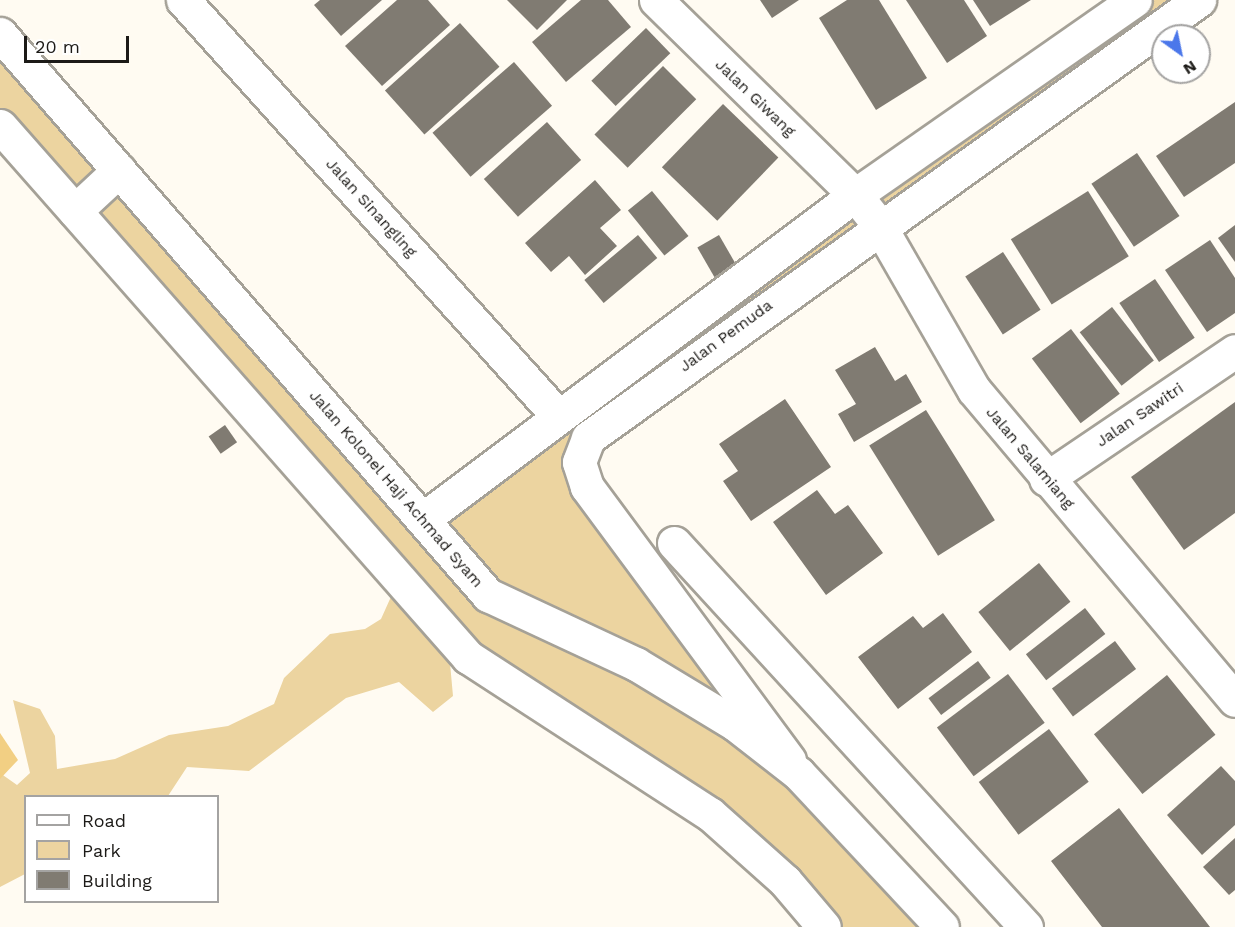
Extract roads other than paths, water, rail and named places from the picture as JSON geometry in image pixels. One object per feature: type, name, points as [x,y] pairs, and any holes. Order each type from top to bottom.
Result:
[{"type":"street","name":"Jalan Sinangling","points":[[183,0],[559,417]]},
{"type":"street","name":"Jalan Giwang","points":[[656,0],[855,195]]},
{"type":"street","name":"Jalan Pemuda","points":[[423,519],[855,195],[1135,0]]},
{"type":"street","name":"Jalan Pemuda","points":[[799,774],[587,487],[579,462],[588,438],[879,225],[1199,0]]},
{"type":"street","name":"Jalan Kolonel Haji Achmad Syam","points":[[0,34],[488,595],[636,664],[735,724],[799,774],[942,927]]},
{"type":"street","points":[[0,126],[468,657],[710,814],[785,881],[824,927]]},
{"type":"street","points":[[75,211],[119,170]]},
{"type":"street","name":"Jalan Salamiang","points":[[855,195],[879,225],[974,390],[1046,479],[1235,700]]},
{"type":"street","name":"Jalan Sawitri","points":[[1046,479],[1235,351]]},
{"type":"street","points":[[674,543],[1026,927]]}]
